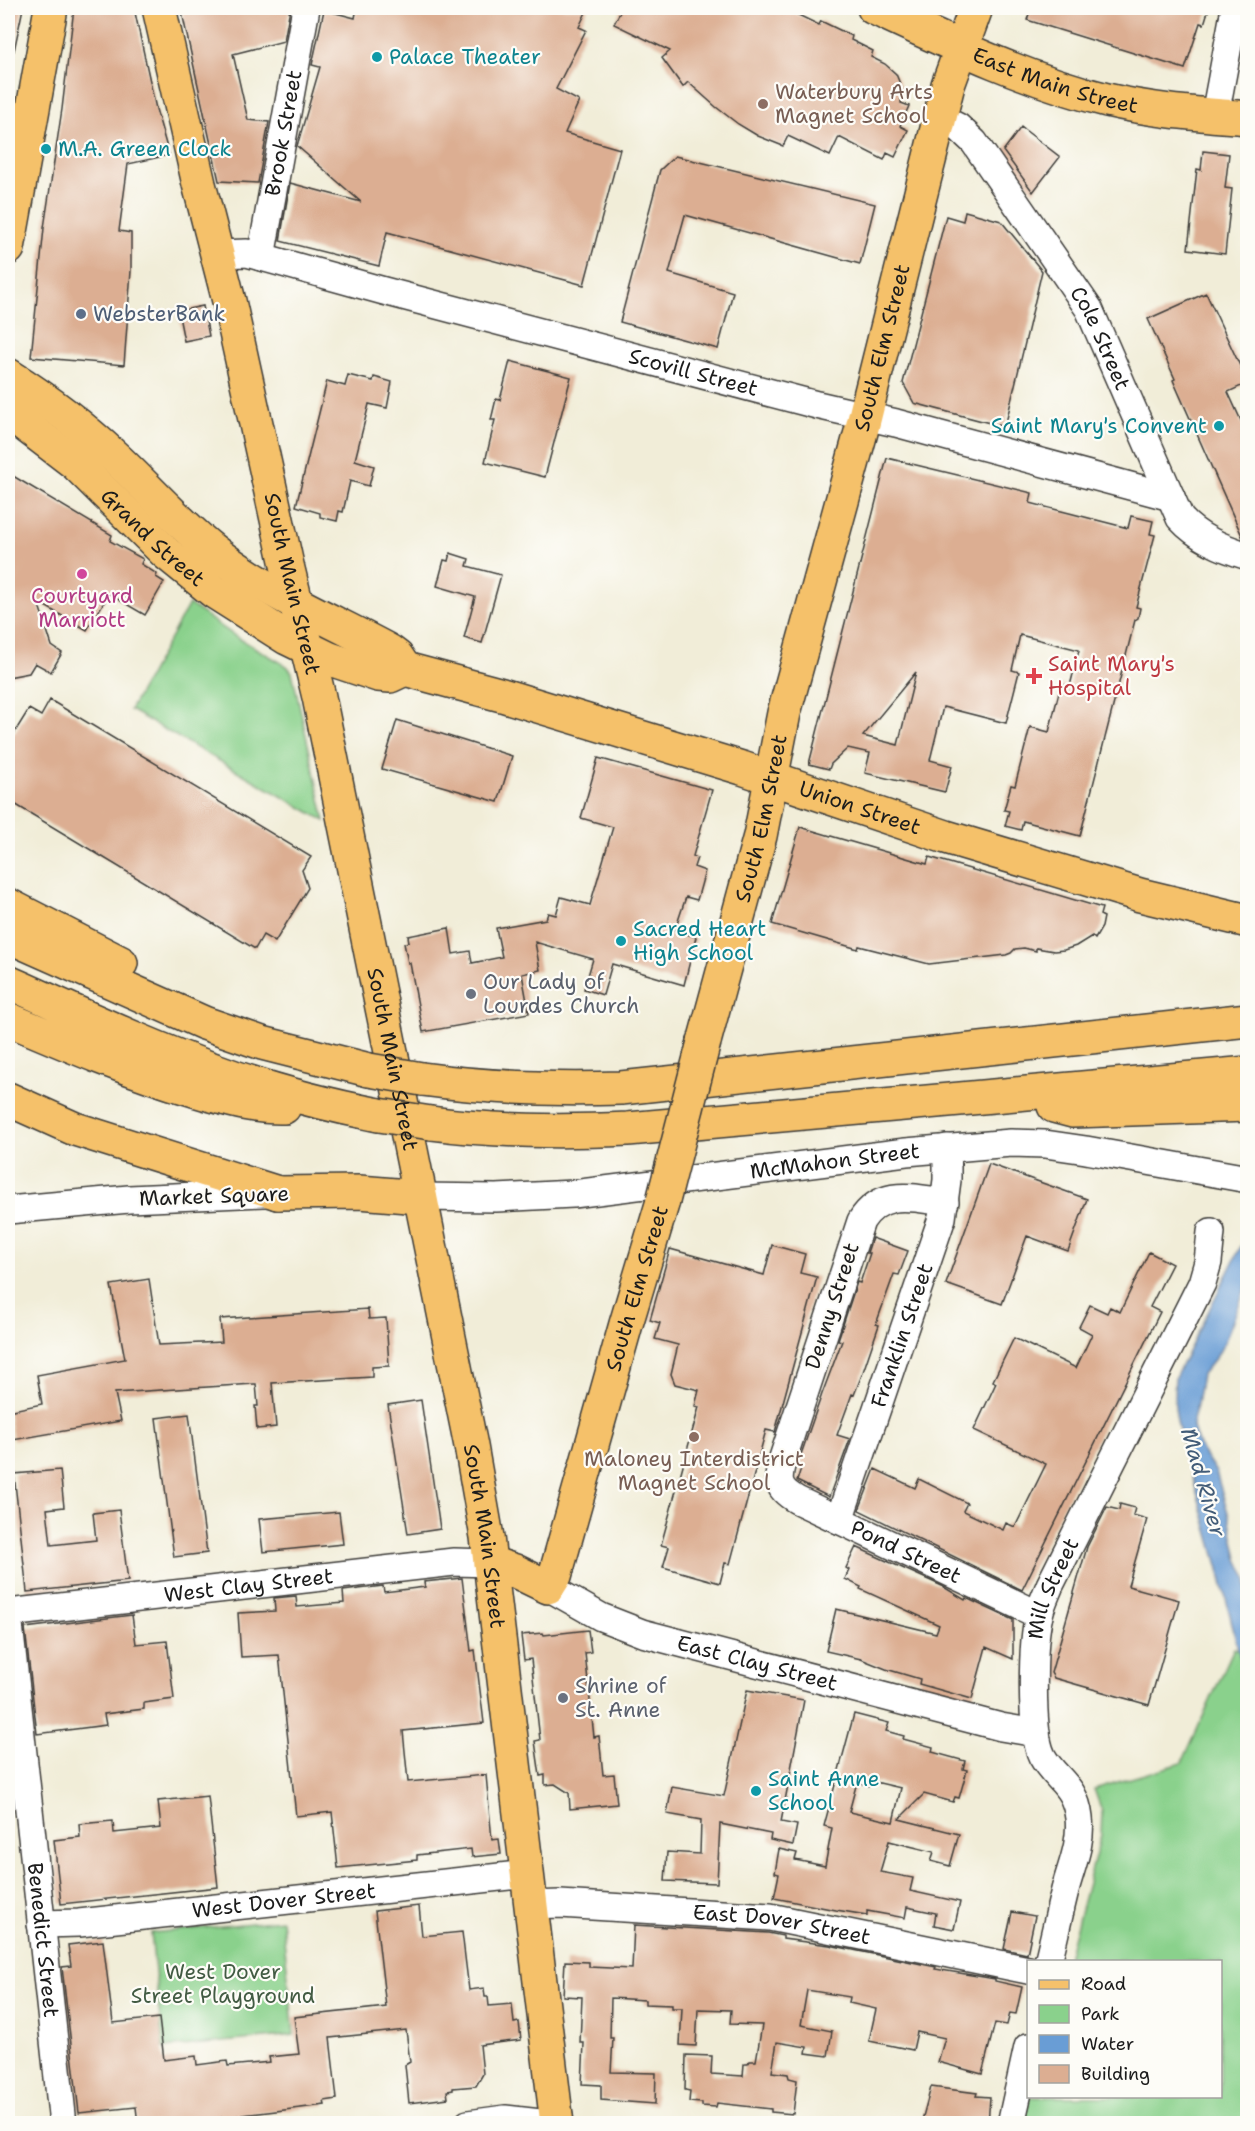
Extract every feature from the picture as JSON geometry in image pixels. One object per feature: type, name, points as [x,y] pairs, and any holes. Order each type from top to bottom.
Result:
[{"type":"main road","points":[[8,248],[51,8]]},
{"type":"main road","name":"South Main Street","points":[[159,8],[308,650],[390,1041],[471,1446],[490,1563],[556,2124]]},
{"type":"main road","name":"East Main Street","points":[[874,8],[1039,79],[1107,100],[1163,110],[1248,118]]},
{"type":"main road","name":"South Elm Street","points":[[548,1587],[560,1563],[626,1324],[663,1201],[760,836],[784,713],[865,416],[948,86],[976,8]]},
{"type":"main road","name":"Grand Street","points":[[8,375],[95,439],[190,532],[213,551],[255,580],[296,602]]},
{"type":"main road","name":"Grand Street","points":[[8,412],[76,464],[190,574],[252,617],[308,650]]},
{"type":"main road","name":"Union Street","points":[[296,602],[389,651],[397,657],[405,669]]},
{"type":"main road","name":"Union Street","points":[[308,650],[352,668],[378,675],[390,675],[405,669],[547,708],[771,778],[946,837],[1140,894],[1248,921]]},
{"type":"main road","points":[[8,905],[102,954],[222,1009],[240,1021],[262,1043]]},
{"type":"main road","points":[[8,936],[182,1014],[262,1043],[369,1070],[501,1088],[621,1088],[1248,1020]]},
{"type":"main road","points":[[8,982],[175,1055],[231,1076],[317,1101],[379,1115],[431,1123],[525,1131],[628,1129],[1248,1073]]},
{"type":"main road","points":[[8,1018],[133,1070],[245,1104],[285,1107],[317,1101]]},
{"type":"main road","points":[[1003,1095],[1073,1111],[1248,1105]]},
{"type":"main road","points":[[8,1099],[75,1129],[278,1193]]},
{"type":"main road","name":"Market Square","points":[[278,1193],[359,1192],[420,1197]]},
{"type":"main road","name":"East Clay Street","points":[[490,1563],[515,1570],[548,1587]]},
{"type":"street","name":"Brook Street","points":[[261,257],[306,8]]},
{"type":"street","points":[[1215,115],[1235,8]]},
{"type":"street","name":"Cole Street","points":[[940,118],[958,128],[974,142],[1081,295],[1123,382],[1180,518],[1193,531],[1218,545],[1248,556]]},
{"type":"street","name":"Scovill Street","points":[[217,254],[242,253],[261,257],[1171,497]]},
{"type":"street","name":"McMahon Street","points":[[420,1197],[496,1198],[585,1193],[992,1144],[1045,1144],[1248,1179]]},
{"type":"street","name":"Franklin Street","points":[[839,1520],[938,1231],[945,1202],[947,1148]]},
{"type":"street","name":"Market Square","points":[[8,1210],[138,1198],[278,1193]]},
{"type":"street","name":"Denny Street","points":[[779,1482],[783,1458],[861,1221],[873,1206],[887,1199],[905,1198],[945,1202]]},
{"type":"street","name":"Mill Street","points":[[1049,1960],[1077,1849],[1079,1819],[1073,1796],[1044,1759],[1036,1733],[1035,1652],[1039,1615],[1050,1585],[1202,1283],[1208,1262],[1210,1232]]},
{"type":"street","name":"Pond Street","points":[[779,1482],[786,1494],[1039,1615]]},
{"type":"street","name":"West Clay Street","points":[[8,1614],[454,1562],[490,1563]]},
{"type":"street","name":"East Clay Street","points":[[548,1587],[601,1617],[642,1633],[1002,1728],[1036,1733]]},
{"type":"street","name":"Benedict Street","points":[[8,1614],[63,2124]]},
{"type":"street","name":"West Dover Street","points":[[41,1924],[529,1889]]},
{"type":"street","name":"East Dover Street","points":[[529,1889],[560,1904],[770,1917],[1027,1970]]},
{"type":"street","points":[[1011,2124],[1027,2056]]},
{"type":"street","points":[[468,2124],[505,2120],[549,2124]]},
{"type":"green space","points":[[189,604],[238,638],[287,666],[292,672],[325,821],[130,710]]},
{"type":"green space","points":[[1234,1648],[1247,1653],[1247,2123],[1023,2124],[1030,2098],[1222,2098],[1222,1960],[1067,1960],[1101,1835],[1102,1811],[1094,1789],[1182,1763]]},
{"type":"green space","name":"West Dover Street Playground","points":[[282,1920],[294,2035],[163,2048],[151,1933]]},
{"type":"water","name":"Mad River","points":[[1247,1234],[1247,1284],[1225,1341],[1217,1356],[1202,1374],[1192,1424],[1199,1446],[1216,1472],[1229,1516],[1238,1559],[1247,1578],[1247,1687],[1219,1569],[1179,1430],[1174,1391],[1175,1378]]},
{"type":"building","points":[[8,8],[23,8],[14,51],[8,51]]},
{"type":"building","points":[[74,8],[134,8],[156,109],[169,155],[128,164],[119,231],[131,233],[131,271],[124,365],[31,357],[44,228]]},
{"type":"building","points":[[181,8],[290,8],[284,41],[233,54],[248,120],[269,122],[258,183],[219,181]]},
{"type":"building","points":[[357,8],[588,8],[579,27],[586,30],[556,89],[579,101],[565,133],[620,149],[584,285],[387,232],[379,266],[280,241],[290,183],[361,202],[297,146],[320,67],[312,65],[324,10],[355,18]]},
{"type":"building","points":[[622,8],[784,8],[819,25],[821,21],[852,36],[851,40],[873,51],[871,57],[885,64],[896,74],[902,89],[901,103],[909,106],[900,126],[908,130],[895,157],[887,153],[884,160],[839,137],[830,156],[788,136],[783,146],[758,136],[738,124],[688,82],[683,87],[662,58],[670,51],[614,24]]},
{"type":"building","points":[[1031,8],[1209,8],[1204,24],[1200,23],[1185,69],[1027,20]]},
{"type":"building","points":[[1021,127],[1060,157],[1033,192],[1003,151]]},
{"type":"building","points":[[1203,151],[1229,154],[1225,188],[1232,189],[1225,254],[1188,249],[1197,169],[1201,170]]},
{"type":"building","points":[[675,156],[875,204],[860,264],[685,215],[669,273],[733,292],[718,349],[620,322],[660,170]]},
{"type":"building","points":[[965,211],[1001,221],[1042,271],[1005,427],[914,403],[903,383],[946,216],[963,221]]},
{"type":"building","points":[[1206,293],[1248,383],[1228,392],[1248,436],[1248,539],[1243,538],[1148,319]]},
{"type":"building","points":[[203,306],[209,336],[184,341],[178,311]]},
{"type":"building","points":[[510,361],[571,377],[545,477],[485,462],[495,420],[491,420],[496,399],[500,400]]},
{"type":"building","points":[[348,375],[373,381],[374,377],[392,382],[387,408],[369,404],[355,460],[374,466],[369,486],[350,481],[343,512],[339,511],[337,521],[320,517],[320,513],[296,506],[327,381],[345,386]]},
{"type":"building","points":[[887,458],[1032,493],[1030,503],[1128,528],[1131,516],[1153,521],[1150,534],[1155,535],[1136,607],[1140,608],[1138,618],[1135,620],[1080,836],[1023,821],[1021,830],[1005,826],[1009,811],[1004,810],[1011,785],[1015,786],[1030,727],[1049,732],[1061,684],[1070,686],[1079,650],[1020,635],[1012,670],[1019,672],[1006,723],[943,707],[930,760],[952,766],[945,792],[865,773],[870,753],[848,748],[831,764],[829,769],[809,764]],"holes":[[[916,672],[898,745],[863,736]]]},
{"type":"building","name":"Courtyard Marriott","points":[[8,473],[112,535],[110,541],[143,559],[141,564],[157,574],[156,577],[164,582],[145,615],[109,594],[87,630],[38,602],[52,646],[62,653],[51,672],[35,663],[29,673],[8,677]]},
{"type":"building","points":[[450,553],[469,559],[467,566],[501,575],[482,643],[464,638],[475,597],[437,586],[444,560],[448,561]]},
{"type":"building","points":[[50,700],[311,857],[302,870],[308,888],[275,942],[263,935],[255,949],[8,800],[8,743],[29,709],[41,716]]},
{"type":"building","points":[[397,720],[512,756],[498,802],[382,769]]},
{"type":"building","points":[[598,758],[712,790],[693,856],[697,858],[694,867],[705,871],[697,900],[686,897],[675,930],[696,937],[684,985],[612,964],[603,995],[584,989],[593,959],[535,942],[540,970],[522,974],[529,1013],[423,1032],[404,943],[409,942],[408,936],[449,928],[453,954],[470,951],[472,963],[502,957],[496,928],[546,919],[548,913],[556,915],[561,897],[590,905],[613,827],[581,818]]},
{"type":"building","points":[[800,827],[927,864],[929,857],[1102,908],[1100,915],[1104,917],[1102,927],[1095,939],[1092,936],[1064,950],[1036,948],[1036,951],[1024,948],[1015,949],[1006,955],[929,964],[859,946],[858,949],[772,924]]},
{"type":"building","points":[[989,1164],[1087,1199],[1068,1251],[1027,1236],[1002,1304],[946,1284]]},
{"type":"building","points":[[872,1238],[908,1251],[899,1275],[894,1274],[876,1324],[879,1325],[863,1372],[837,1435],[850,1439],[829,1497],[797,1481],[801,1468],[797,1466],[842,1341],[838,1340],[857,1282],[860,1283],[870,1253],[867,1253]]},
{"type":"building","points":[[772,1245],[805,1254],[800,1273],[817,1277],[775,1432],[766,1430],[730,1564],[725,1563],[720,1583],[663,1567],[669,1547],[661,1545],[699,1407],[695,1406],[699,1390],[675,1384],[671,1374],[678,1345],[655,1339],[660,1323],[650,1320],[670,1249],[764,1275]]},
{"type":"building","points":[[1149,1252],[1172,1264],[1150,1307],[1160,1312],[1022,1590],[859,1510],[875,1469],[915,1488],[919,1479],[967,1503],[963,1511],[1003,1530],[1006,1523],[1015,1527],[1046,1464],[974,1430],[996,1383],[993,1381],[1014,1338],[1076,1368],[1092,1334],[1079,1327],[1090,1305],[1107,1313],[1110,1307],[1120,1312]]},
{"type":"building","points":[[149,1279],[159,1345],[222,1342],[220,1319],[368,1309],[369,1319],[386,1318],[389,1366],[372,1367],[372,1377],[272,1383],[276,1427],[257,1429],[255,1406],[258,1406],[256,1384],[254,1384],[115,1393],[121,1421],[13,1440],[8,1411],[42,1404],[37,1375],[125,1359],[111,1285]]},
{"type":"building","points":[[421,1400],[440,1529],[408,1534],[388,1405]]},
{"type":"building","points":[[189,1414],[207,1553],[174,1557],[156,1418]]},
{"type":"building","points":[[60,1470],[64,1507],[47,1509],[51,1545],[96,1540],[93,1513],[119,1510],[128,1581],[27,1592],[14,1474]]},
{"type":"building","points":[[1120,1504],[1135,1508],[1133,1515],[1147,1519],[1128,1586],[1179,1600],[1149,1705],[1054,1678],[1051,1673],[1087,1547],[1107,1507],[1119,1510]]},
{"type":"building","points":[[339,1512],[343,1544],[263,1552],[259,1519]]},
{"type":"building","points":[[856,1547],[942,1586],[965,1600],[966,1598],[1013,1620],[1013,1659],[986,1647],[972,1699],[919,1684],[920,1679],[861,1659],[826,1651],[836,1609],[936,1633],[939,1625],[860,1589],[861,1587],[845,1579],[849,1570],[846,1568]]},
{"type":"building","points":[[462,1578],[471,1651],[475,1650],[484,1723],[403,1731],[408,1782],[486,1775],[492,1840],[499,1839],[501,1854],[472,1857],[471,1849],[417,1855],[417,1860],[338,1868],[332,1812],[296,1816],[279,1655],[241,1657],[238,1613],[275,1611],[274,1598],[296,1596],[297,1607],[344,1603],[343,1591],[383,1586],[384,1592],[425,1587],[424,1582]]},
{"type":"building","points":[[132,1615],[136,1644],[167,1641],[174,1699],[144,1703],[144,1709],[104,1714],[106,1725],[37,1734],[25,1628]]},
{"type":"building","name":"Shrine of St. Anne","points":[[588,1630],[591,1652],[585,1653],[594,1737],[599,1736],[603,1775],[614,1774],[617,1804],[570,1809],[569,1793],[555,1784],[545,1785],[545,1775],[540,1776],[535,1741],[540,1740],[531,1659],[524,1660],[521,1635]]},
{"type":"building","name":"Saint Anne School","points":[[747,1690],[804,1700],[781,1822],[797,1825],[793,1845],[770,1840],[771,1834],[720,1824],[717,1883],[665,1881],[667,1852],[700,1854],[701,1820],[667,1814],[672,1787],[724,1796]]},
{"type":"building","points":[[854,1714],[889,1723],[886,1731],[904,1736],[903,1739],[933,1747],[932,1752],[965,1761],[963,1769],[967,1770],[959,1798],[955,1797],[953,1802],[924,1794],[899,1819],[959,1834],[950,1866],[931,1861],[934,1852],[889,1841],[880,1872],[913,1878],[910,1891],[960,1902],[954,1929],[934,1925],[936,1913],[907,1907],[905,1918],[867,1911],[867,1915],[774,1898],[779,1874],[775,1873],[779,1849],[797,1853],[795,1860],[825,1866],[832,1828],[824,1826]],"holes":[[[871,1781],[901,1788],[893,1822],[849,1812],[857,1782],[870,1786]]]},
{"type":"building","points":[[208,1796],[218,1887],[61,1904],[54,1840],[80,1837],[79,1824],[113,1821],[114,1833],[161,1828],[158,1801]]},
{"type":"building","points":[[419,1906],[422,1936],[462,1932],[469,1990],[484,1988],[489,2006],[512,2004],[514,2023],[519,2022],[521,2040],[480,2045],[483,2074],[476,2086],[453,2088],[447,2091],[448,2098],[409,2103],[405,2065],[410,2062],[406,2030],[330,2038],[337,2099],[324,2101],[325,2105],[177,2123],[177,2120],[138,2124],[136,2107],[79,2113],[62,1967],[71,1966],[68,1945],[103,1941],[113,2023],[159,2018],[164,2060],[196,2056],[197,2065],[227,2061],[228,2066],[270,2062],[269,2057],[299,2054],[294,2017],[386,2007],[375,1911]]},
{"type":"building","points":[[1012,1912],[1035,1916],[1027,1954],[1004,1949]]},
{"type":"building","points":[[634,1925],[768,1933],[783,1936],[783,1939],[829,1945],[936,1967],[935,1969],[995,1979],[995,1981],[1022,1987],[1016,2014],[1010,2013],[1007,2025],[995,2023],[982,2074],[938,2062],[945,2038],[917,2032],[913,2050],[869,2041],[876,2009],[849,2003],[850,1997],[807,1990],[801,2025],[832,2031],[828,2056],[806,2053],[807,2047],[777,2042],[772,2072],[788,2074],[789,2078],[797,2080],[793,2114],[717,2103],[716,2107],[702,2106],[702,2103],[689,2102],[690,2091],[685,2090],[686,2055],[712,2056],[711,2074],[743,2076],[744,2064],[756,2061],[762,2025],[730,2024],[731,2010],[698,2009],[696,2046],[680,2045],[682,2008],[672,2008],[672,2005],[645,2004],[645,2000],[611,1998],[610,2038],[613,2038],[611,2072],[656,2073],[655,2104],[601,2100],[601,2085],[582,2084],[584,2043],[580,2043],[582,1997],[563,1996],[565,1961],[589,1962],[589,1967],[632,1969]]},
{"type":"building","points":[[931,2087],[990,2097],[988,2124],[921,2124]]},
{"type":"place","name":"Palace Theater","points":[[377,57]]},
{"type":"place","name":"Waterbury Arts Magnet School","points":[[763,104]]},
{"type":"place","name":"M.A. Green Clock","points":[[46,149]]},
{"type":"place","name":"WebsterBank","points":[[81,314]]},
{"type":"place","name":"Saint Mary's Convent","points":[[1219,426]]},
{"type":"place","name":"Courtyard Marriott","points":[[82,574]]},
{"type":"place","name":"Saint Mary's Hospital","points":[[1034,676]]},
{"type":"place","name":"Sacred Heart High School","points":[[621,941]]},
{"type":"place","name":"Our Lady of Lourdes Church","points":[[471,994]]},
{"type":"place","name":"Maloney Interdistrict Magnet School","points":[[694,1437]]},
{"type":"place","name":"Shrine of St. Anne","points":[[563,1698]]},
{"type":"place","name":"Saint Anne School","points":[[756,1791]]}]
